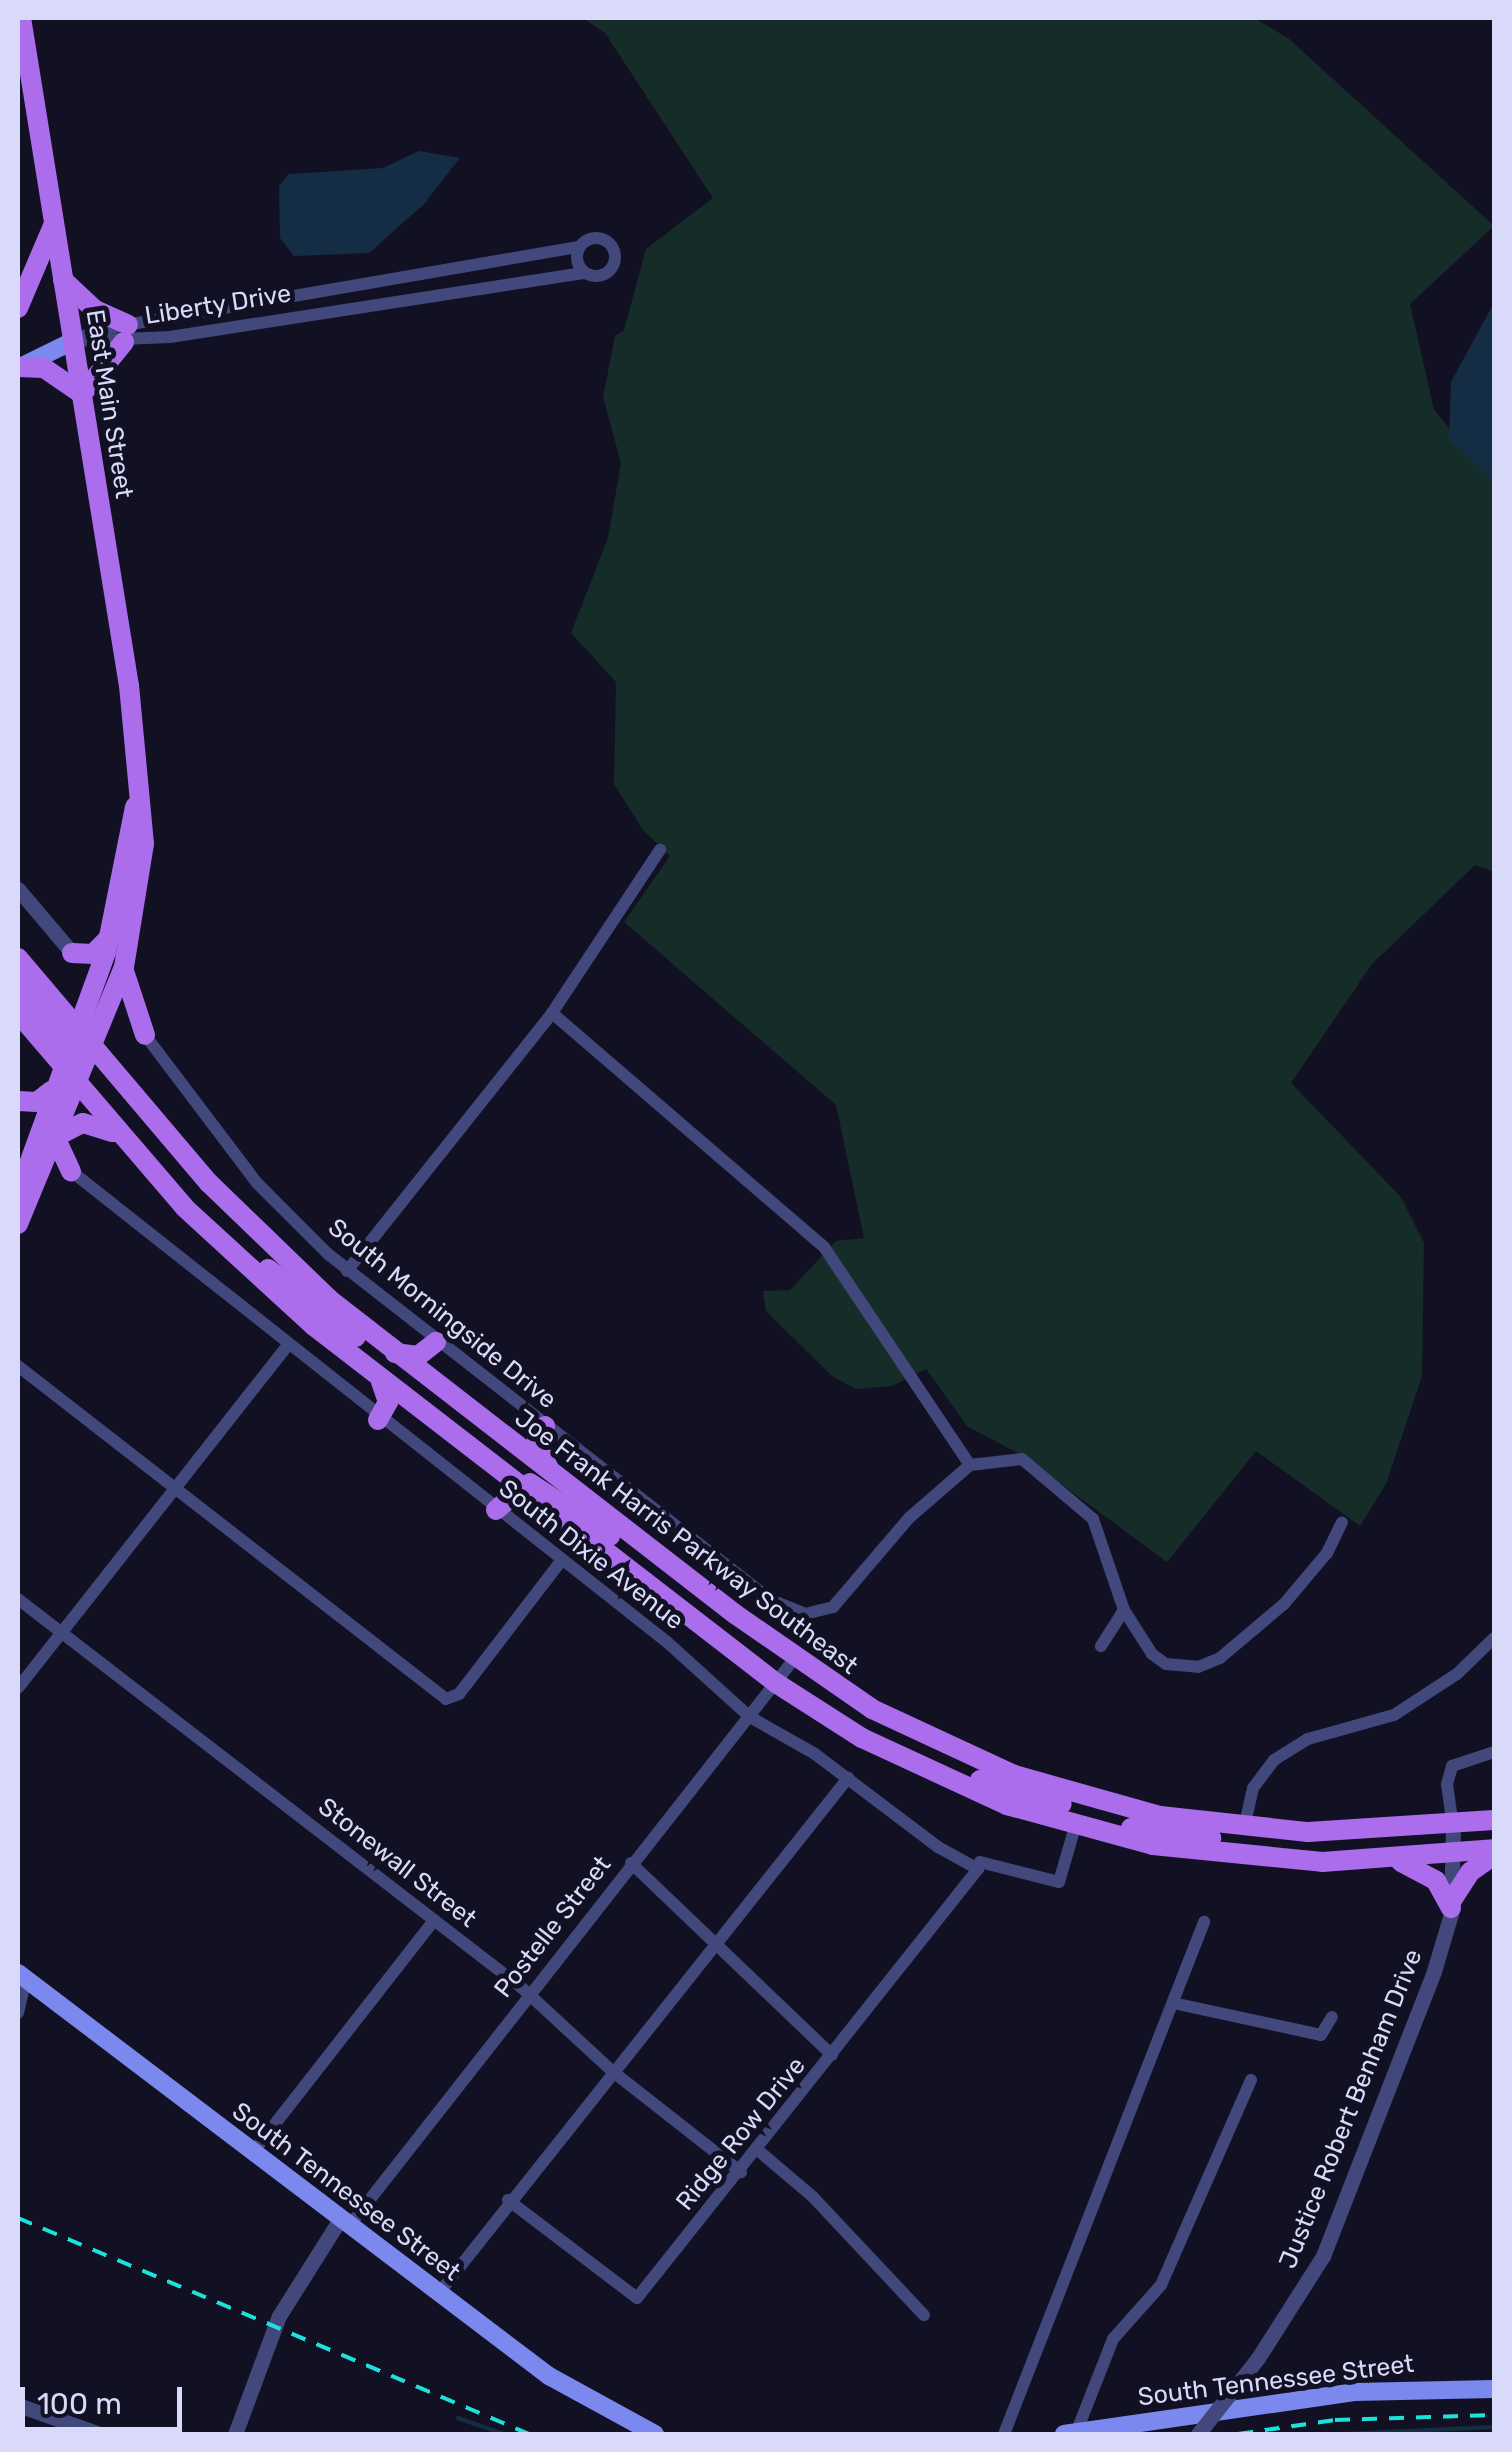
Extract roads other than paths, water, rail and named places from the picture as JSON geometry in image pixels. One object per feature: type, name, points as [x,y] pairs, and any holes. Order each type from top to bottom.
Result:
[{"type":"main road","name":"East Main Street","points":[[18,1194],[124,967],[143,860],[131,698],[21,45],[21,18]]},
{"type":"main road","points":[[18,308],[54,224]]},
{"type":"main road","points":[[18,368],[51,372],[82,394],[126,333],[63,280]]},
{"type":"main road","points":[[18,368],[73,340]]},
{"type":"main road","name":"East Main Street","points":[[18,1224],[40,1179],[51,1091],[80,1055],[94,980],[112,932],[137,800]]},
{"type":"main road","points":[[72,953],[92,954],[112,932]]},
{"type":"main road","points":[[40,985],[71,994],[94,980],[72,953]]},
{"type":"main road","name":"Joe Frank Harris Parkway Southeast","points":[[18,958],[40,985],[121,1136],[236,1258],[382,1382],[530,1497],[785,1671],[905,1760],[1065,1824],[1249,1858],[1394,1860],[1453,1841],[1494,1820]]},
{"type":"main road","points":[[124,967],[130,1003],[145,1035]]},
{"type":"main road","points":[[18,986],[264,1265],[363,1342],[414,1369]]},
{"type":"main road","name":"Joe Frank Harris Parkway Southeast","points":[[18,1013],[80,1055],[237,1213],[395,1354],[560,1481],[785,1671],[942,1746],[1128,1810],[1244,1828],[1453,1841],[1494,1852]]},
{"type":"main road","points":[[80,1055],[120,1020],[145,1035]]},
{"type":"main road","points":[[18,1102],[37,1102],[51,1091]]},
{"type":"main road","points":[[18,1102],[70,1171]]},
{"type":"main road","points":[[46,1135],[82,1124],[121,1136]]},
{"type":"main road","points":[[40,1179],[56,1168],[70,1171]]},
{"type":"main road","points":[[395,1354],[418,1356],[436,1342]]},
{"type":"main road","points":[[378,1420],[388,1402],[382,1382]]},
{"type":"main road","points":[[545,1426],[537,1449],[560,1481]]},
{"type":"main road","points":[[487,1464],[596,1525],[785,1671]]},
{"type":"main road","points":[[496,1510],[511,1497],[530,1497]]},
{"type":"main road","points":[[1065,1824],[1312,1846],[1453,1841],[1494,1835]]},
{"type":"main road","points":[[1394,1860],[1430,1876],[1452,1904],[1470,1872],[1494,1852]]},
{"type":"main road","name":"South Tennessee Street","points":[[21,1979],[572,2392],[655,2434]]},
{"type":"main road","name":"South Tennessee Street","points":[[1070,2434],[1354,2392],[1494,2389]]},
{"type":"street","points":[[598,237],[615,254],[606,273],[586,273],[578,261],[580,246],[598,237]]},
{"type":"street","name":"Liberty Drive","points":[[126,333],[317,291],[580,246]]},
{"type":"street","points":[[513,281],[514,260]]},
{"type":"street","name":"Liberty Drive","points":[[73,340],[321,312],[586,273]]},
{"type":"street","points":[[363,284],[367,304]]},
{"type":"street","points":[[317,291],[321,312]]},
{"type":"street","points":[[347,1271],[552,1013],[660,850]]},
{"type":"street","points":[[18,889],[72,953]]},
{"type":"street","points":[[552,1013],[824,1247],[970,1465],[1022,1459],[1093,1519],[1124,1610],[1152,1654],[1166,1664],[1198,1667],[1220,1658],[1284,1604],[1327,1553],[1342,1522]]},
{"type":"street","name":"South Morningside Drive","points":[[145,1035],[256,1182],[347,1271],[771,1600],[805,1614],[839,1603],[909,1518],[970,1465]]},
{"type":"street","name":"South Dixie Avenue","points":[[70,1171],[286,1348],[562,1560],[750,1717],[848,1778],[978,1869]]},
{"type":"street","points":[[18,1688],[286,1348]]},
{"type":"street","points":[[18,1366],[174,1491],[450,1699],[562,1560]]},
{"type":"street","name":"Stonewall Street","points":[[18,1598],[528,1994],[612,2072],[741,2172]]},
{"type":"street","points":[[1100,1646],[1124,1610]]},
{"type":"street","points":[[1244,1828],[1254,1788],[1274,1760],[1308,1739],[1394,1715],[1458,1674],[1494,1638]]},
{"type":"street","name":"Postelle Street","points":[[344,2223],[785,1671]]},
{"type":"street","points":[[1453,1841],[1446,1784],[1452,1766],[1494,1752]]},
{"type":"street","points":[[439,2293],[508,2200],[848,1778]]},
{"type":"street","points":[[978,1869],[980,1862],[1059,1882],[1065,1824]]},
{"type":"street","name":"Justice Robert Benham Drive","points":[[1198,2434],[1258,2358],[1323,2256],[1434,1970],[1452,1904],[1453,1841]]},
{"type":"street","points":[[631,1864],[714,1948],[832,2056]]},
{"type":"street","name":"Ridge Row Drive","points":[[508,2200],[637,2298],[759,2151],[978,1869]]},
{"type":"street","points":[[252,2152],[434,1920]]},
{"type":"street","points":[[1004,2434],[1204,1922]]},
{"type":"street","points":[[18,2013],[21,1979]]},
{"type":"street","points":[[1172,2002],[1321,2035],[1332,2017]]},
{"type":"street","points":[[1070,2434],[1113,2339],[1161,2285],[1250,2080]]},
{"type":"street","points":[[759,2151],[814,2197],[924,2315]]},
{"type":"street","points":[[234,2434],[278,2316],[344,2223]]},
{"type":"street","points":[[18,2405],[100,2434]]},
{"type":"water","points":[[419,151],[460,158],[424,204],[369,253],[294,256],[280,238],[279,186],[289,174],[383,168]]},
{"type":"water","points":[[1494,303],[1494,480],[1449,440],[1451,382]]},
{"type":"waterway","points":[[458,2418],[504,2434]]},
{"type":"waterway","points":[[1342,2434],[1494,2427]]},
{"type":"railway","points":[[18,2218],[529,2434]]},
{"type":"railway","points":[[1238,2434],[1335,2420],[1494,2415]]}]
